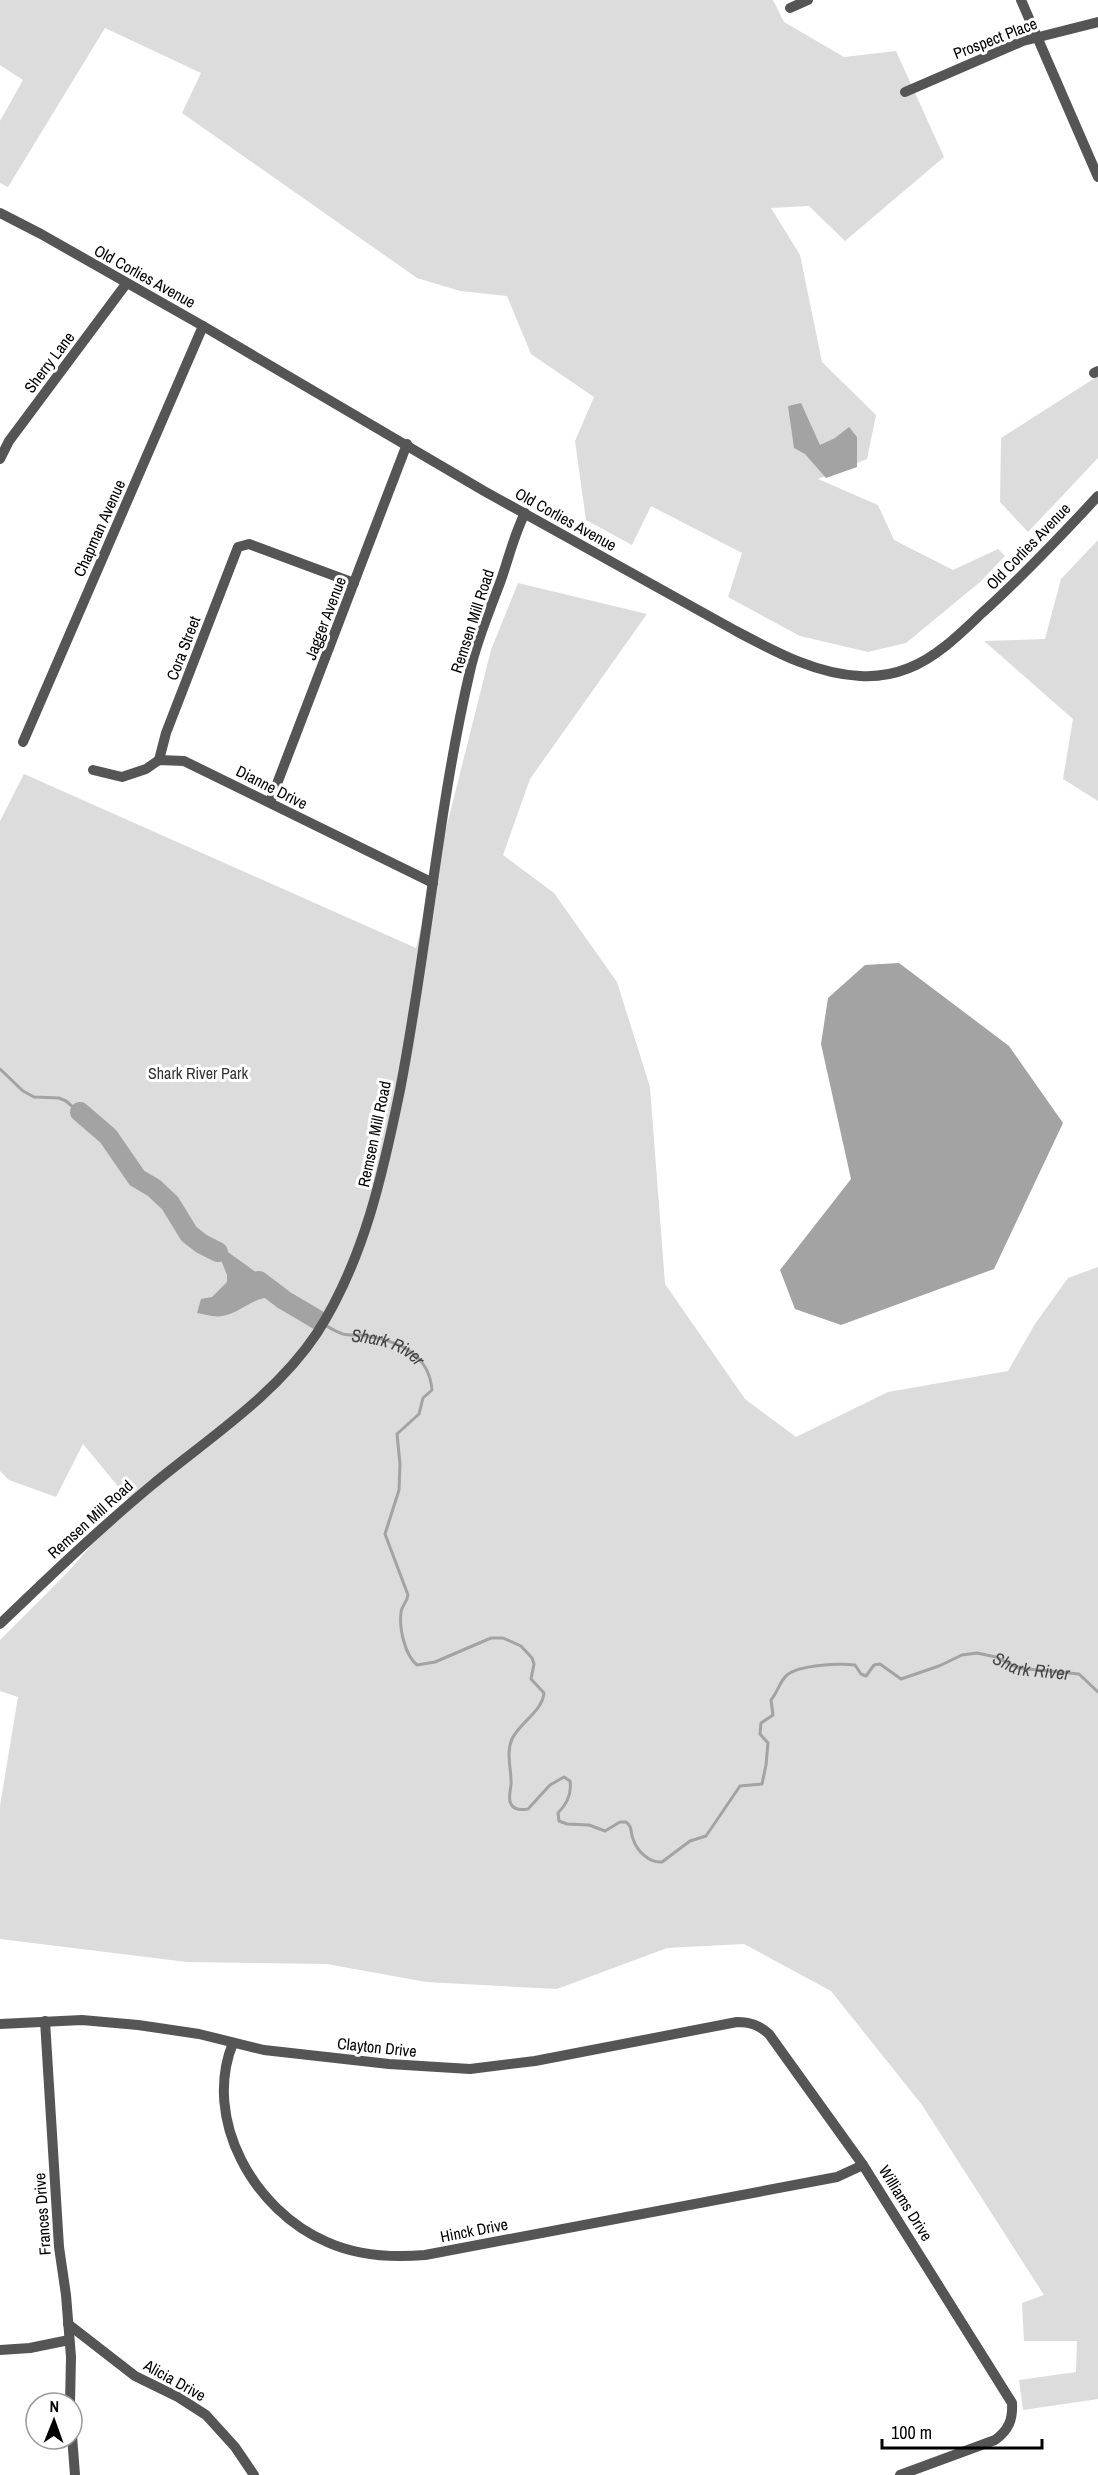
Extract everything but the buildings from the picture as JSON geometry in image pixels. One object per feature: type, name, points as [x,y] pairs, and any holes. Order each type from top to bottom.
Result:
[{"type":"street","points":[[790,8],[808,0]]},
{"type":"street","points":[[1021,0],[1098,177]]},
{"type":"street","name":"Prospect Place","points":[[905,92],[991,54],[1037,37],[1098,22]]},
{"type":"street","name":"Old Corlies Avenue","points":[[0,213],[203,326],[525,513],[776,652],[811,666],[838,673],[872,676],[909,668],[947,644],[1006,592],[1098,496]]},
{"type":"street","name":"Sherry Lane","points":[[0,459],[9,441],[126,284]]},
{"type":"street","name":"Chapman Avenue","points":[[23,742],[203,326]]},
{"type":"street","name":"Jagger Avenue","points":[[270,802],[407,444]]},
{"type":"street","name":"Remsen Mill Road","points":[[0,1624],[114,1516],[260,1397],[290,1367],[327,1316],[361,1242],[381,1179],[412,1026],[433,883],[470,670],[486,616],[516,531],[525,513]]},
{"type":"street","name":"Cora Street","points":[[159,760],[166,733],[238,548],[249,544],[354,583]]},
{"type":"street","points":[[93,770],[122,777],[146,769],[159,760]]},
{"type":"street","name":"Dianne Drive","points":[[159,760],[184,761],[433,883]]},
{"type":"street","name":"Clayton Drive","points":[[0,2024],[82,2020],[138,2025],[199,2034],[264,2050],[389,2064],[470,2069],[535,2061],[737,2022],[750,2023]]},
{"type":"street","name":"Frances Drive","points":[[45,2021],[59,2247],[68,2324],[70,2391]]},
{"type":"street","name":"Williams Drive","points":[[750,2023],[760,2026],[770,2034],[863,2165],[1010,2397],[1012,2416],[1008,2428],[995,2440],[900,2475]]},
{"type":"street","name":"Hinck Drive","points":[[233,2043],[226,2059],[225,2106],[234,2142],[250,2175],[271,2203],[297,2226],[326,2242],[361,2253],[393,2257],[425,2255],[837,2177],[863,2165]]},
{"type":"street","name":"Alicia Drive","points":[[68,2324],[135,2376],[178,2397],[206,2415],[235,2447],[254,2475]]},
{"type":"street","points":[[0,2350],[30,2348],[69,2340]]},
{"type":"street","points":[[73,2451],[75,2475]]},
{"type":"green space","points":[[0,0],[773,0],[784,22],[844,57],[896,51],[944,157],[845,241],[809,206],[771,208],[800,255],[822,362],[876,415],[867,459],[818,479],[878,505],[894,540],[953,570],[998,549],[1005,556],[980,582],[906,643],[868,652],[800,636],[728,597],[742,553],[651,506],[632,545],[586,520],[575,441],[594,397],[531,354],[507,296],[460,291],[417,278],[182,113],[201,73],[105,28],[8,187],[0,183],[0,121],[23,80],[0,65]]},
{"type":"green space","points":[[1098,376],[1098,458],[1028,532],[1000,502],[1001,438]]},
{"type":"green space","points":[[1098,540],[1098,801],[1063,779],[1073,719],[984,641],[1045,639],[1061,579]]},
{"type":"green space","name":"Shark River Park","points":[[518,583],[647,614],[530,779],[503,855],[554,893],[617,982],[650,1087],[665,1284],[745,1399],[796,1437],[888,1392],[1008,1371],[1035,1324],[1068,1278],[1098,1267],[1098,2399],[1023,2410],[1019,2380],[1076,2372],[1077,2341],[1024,2341],[1022,2303],[1044,2295],[922,2105],[831,1991],[744,1944],[667,1948],[557,1989],[426,1982],[327,1964],[187,1962],[0,1939],[0,1806],[18,1697],[0,1691],[0,1640],[68,1572],[130,1501],[83,1444],[56,1497],[9,1480],[0,1471],[0,821],[24,774],[416,948],[491,650]]},
{"type":"shaded area","points":[[801,403],[820,445],[835,438],[849,427],[857,437],[857,467],[826,478],[805,454],[794,448],[788,406]]},
{"type":"shaded area","points":[[899,963],[1009,1046],[1063,1123],[994,1269],[841,1325],[795,1309],[780,1270],[851,1179],[821,1044],[828,998],[865,965]]},
{"type":"shaded area","points":[[203,1234],[282,1291],[282,1298],[263,1298],[222,1316],[197,1313],[201,1299],[212,1297],[227,1282],[227,1275],[221,1260],[209,1253],[196,1240]]},
{"type":"waterway","name":"Shark River","points":[[0,1069],[23,1091],[34,1097],[59,1098],[66,1101],[106,1132],[128,1164],[152,1187],[196,1240]]},
{"type":"waterway","name":"Shark River","points":[[80,1112],[108,1136],[137,1178],[154,1188],[170,1203],[189,1234],[218,1252]]},
{"type":"waterway","name":"Shark River","points":[[259,1281],[284,1300],[318,1320]]},
{"type":"waterway","name":"Shark River","points":[[318,1320],[343,1334],[378,1338],[401,1346],[418,1358],[430,1378],[432,1390],[423,1398],[419,1414],[397,1434],[400,1464],[399,1490],[385,1534],[408,1595],[401,1611],[402,1634],[409,1655],[417,1665],[435,1662],[491,1638],[503,1638],[521,1646],[532,1658],[534,1664],[531,1679],[544,1693],[539,1706],[516,1733],[510,1744],[509,1798],[512,1806],[516,1808],[528,1809],[550,1785],[564,1777],[570,1781],[570,1790],[566,1802],[558,1813],[559,1821],[567,1824],[589,1825],[605,1831],[620,1822],[626,1822],[641,1852],[653,1861],[662,1862],[690,1841],[706,1836],[740,1786],[762,1784],[768,1743],[760,1734],[761,1723],[773,1715],[771,1700],[784,1678],[800,1669],[839,1664],[855,1665],[861,1674],[866,1676],[874,1665],[880,1664],[901,1679],[939,1666],[962,1655],[977,1653],[996,1657],[1018,1668],[1079,1674],[1098,1692]]}]
